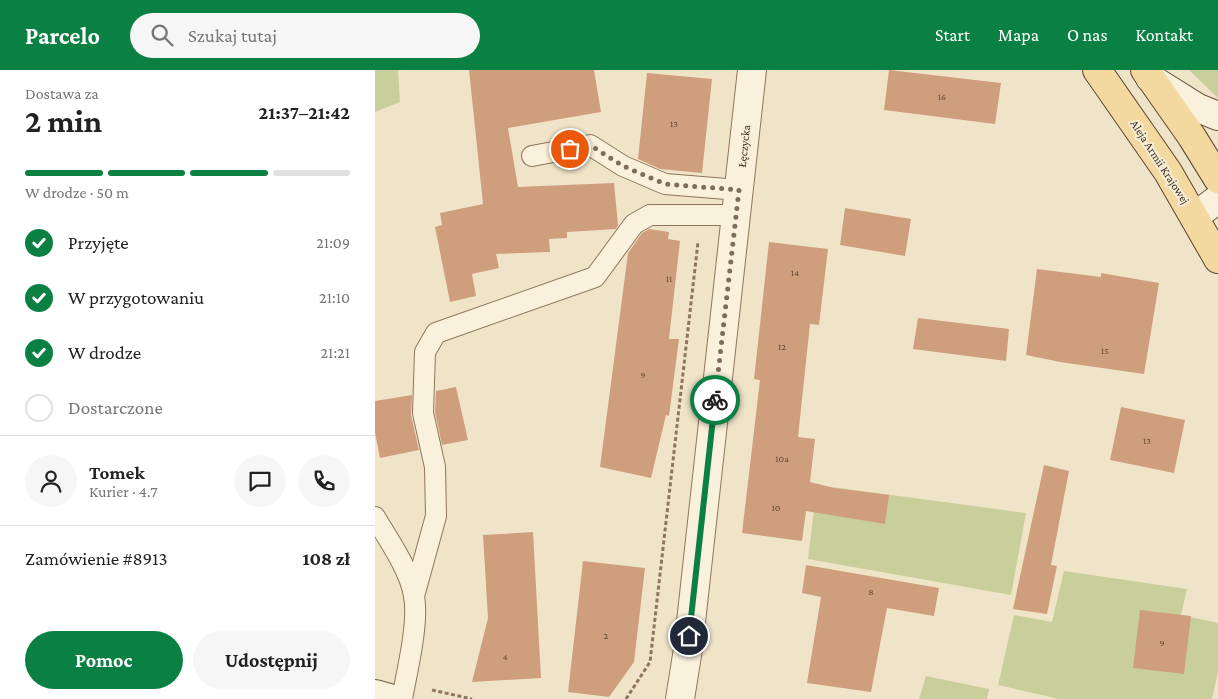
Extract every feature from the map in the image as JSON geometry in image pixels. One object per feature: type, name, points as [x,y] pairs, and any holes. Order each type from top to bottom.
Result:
[{"type":"main road","name":"Aleja Armii Krajowej","points":[[1097,70],[1168,172],[1218,259]]},
{"type":"main road","points":[[1148,74],[1192,137],[1218,179]]},
{"type":"street","name":"Łęczycka","points":[[680,699],[688,649],[753,70]]},
{"type":"street","points":[[1148,74],[1198,108],[1218,116]]},
{"type":"street","points":[[1195,216],[1218,199]]},
{"type":"street","points":[[375,694],[393,699]]},
{"type":"lane","points":[[532,156],[590,145],[623,166],[665,184],[738,202]]},
{"type":"lane","points":[[402,699],[413,628],[414,596],[436,516],[435,467],[423,414],[425,352],[436,333],[595,277],[634,224],[650,215],[738,202]]},
{"type":"lane","points":[[375,517],[402,564],[414,596]]},
{"type":"path","points":[[626,699],[650,662],[699,239]]},
{"type":"green space","points":[[375,70],[398,70],[400,102],[375,112]]},
{"type":"green space","points":[[1189,70],[1218,70],[1218,98]]},
{"type":"green space","points":[[817,485],[1026,513],[1011,595],[808,559]]},
{"type":"green space","points":[[1064,571],[1187,589],[1181,615],[1218,623],[1218,672],[1212,699],[1059,699],[998,685],[1014,615],[1052,622]]},
{"type":"green space","points":[[926,676],[989,689],[987,699],[919,699]]},
{"type":"building","points":[[469,70],[594,70],[601,112],[508,128],[518,187],[614,183],[618,225],[616,229],[567,232],[567,238],[549,239],[550,252],[496,254],[499,268],[472,274],[476,296],[450,302],[435,227],[442,225],[440,213],[483,204]]},
{"type":"building","points":[[889,70],[1001,83],[995,124],[884,110]]},
{"type":"building","points":[[647,73],[712,79],[702,173],[660,169],[638,159]]},
{"type":"building","points":[[845,208],[911,219],[905,256],[840,245]]},
{"type":"building","points":[[649,229],[669,232],[668,239],[680,241],[669,339],[679,339],[669,416],[666,415],[651,478],[600,467],[628,253],[642,233]]},
{"type":"building","points":[[769,242],[828,249],[819,325],[810,324],[798,437],[815,439],[810,482],[834,488],[889,495],[885,524],[806,511],[802,541],[742,533],[760,380],[754,379]]},
{"type":"building","points":[[1037,269],[1101,277],[1101,273],[1159,283],[1144,374],[1060,362],[1026,355]]},
{"type":"building","points":[[918,318],[1009,329],[1006,361],[913,349]]},
{"type":"building","points":[[456,387],[468,440],[442,445],[435,412],[436,391]]},
{"type":"building","points":[[412,395],[411,415],[419,450],[380,458],[375,433],[375,401]]},
{"type":"building","points":[[1121,407],[1185,420],[1174,473],[1110,460]]},
{"type":"building","points":[[1044,465],[1069,471],[1051,565],[1057,566],[1047,614],[1013,609]]},
{"type":"building","points":[[533,532],[541,678],[472,682],[488,618],[483,535]]},
{"type":"building","points":[[583,561],[645,568],[634,662],[609,697],[568,692]]},
{"type":"building","points":[[806,565],[939,588],[934,616],[887,608],[871,692],[807,683],[821,597],[802,593]]},
{"type":"building","points":[[1140,610],[1191,616],[1184,674],[1133,668]]},
{"type":"way so far","points":[[570,149],[590,145],[623,166],[665,184],[739,190],[715,400]]},
{"type":"route","points":[[689,636],[715,400]]}]
